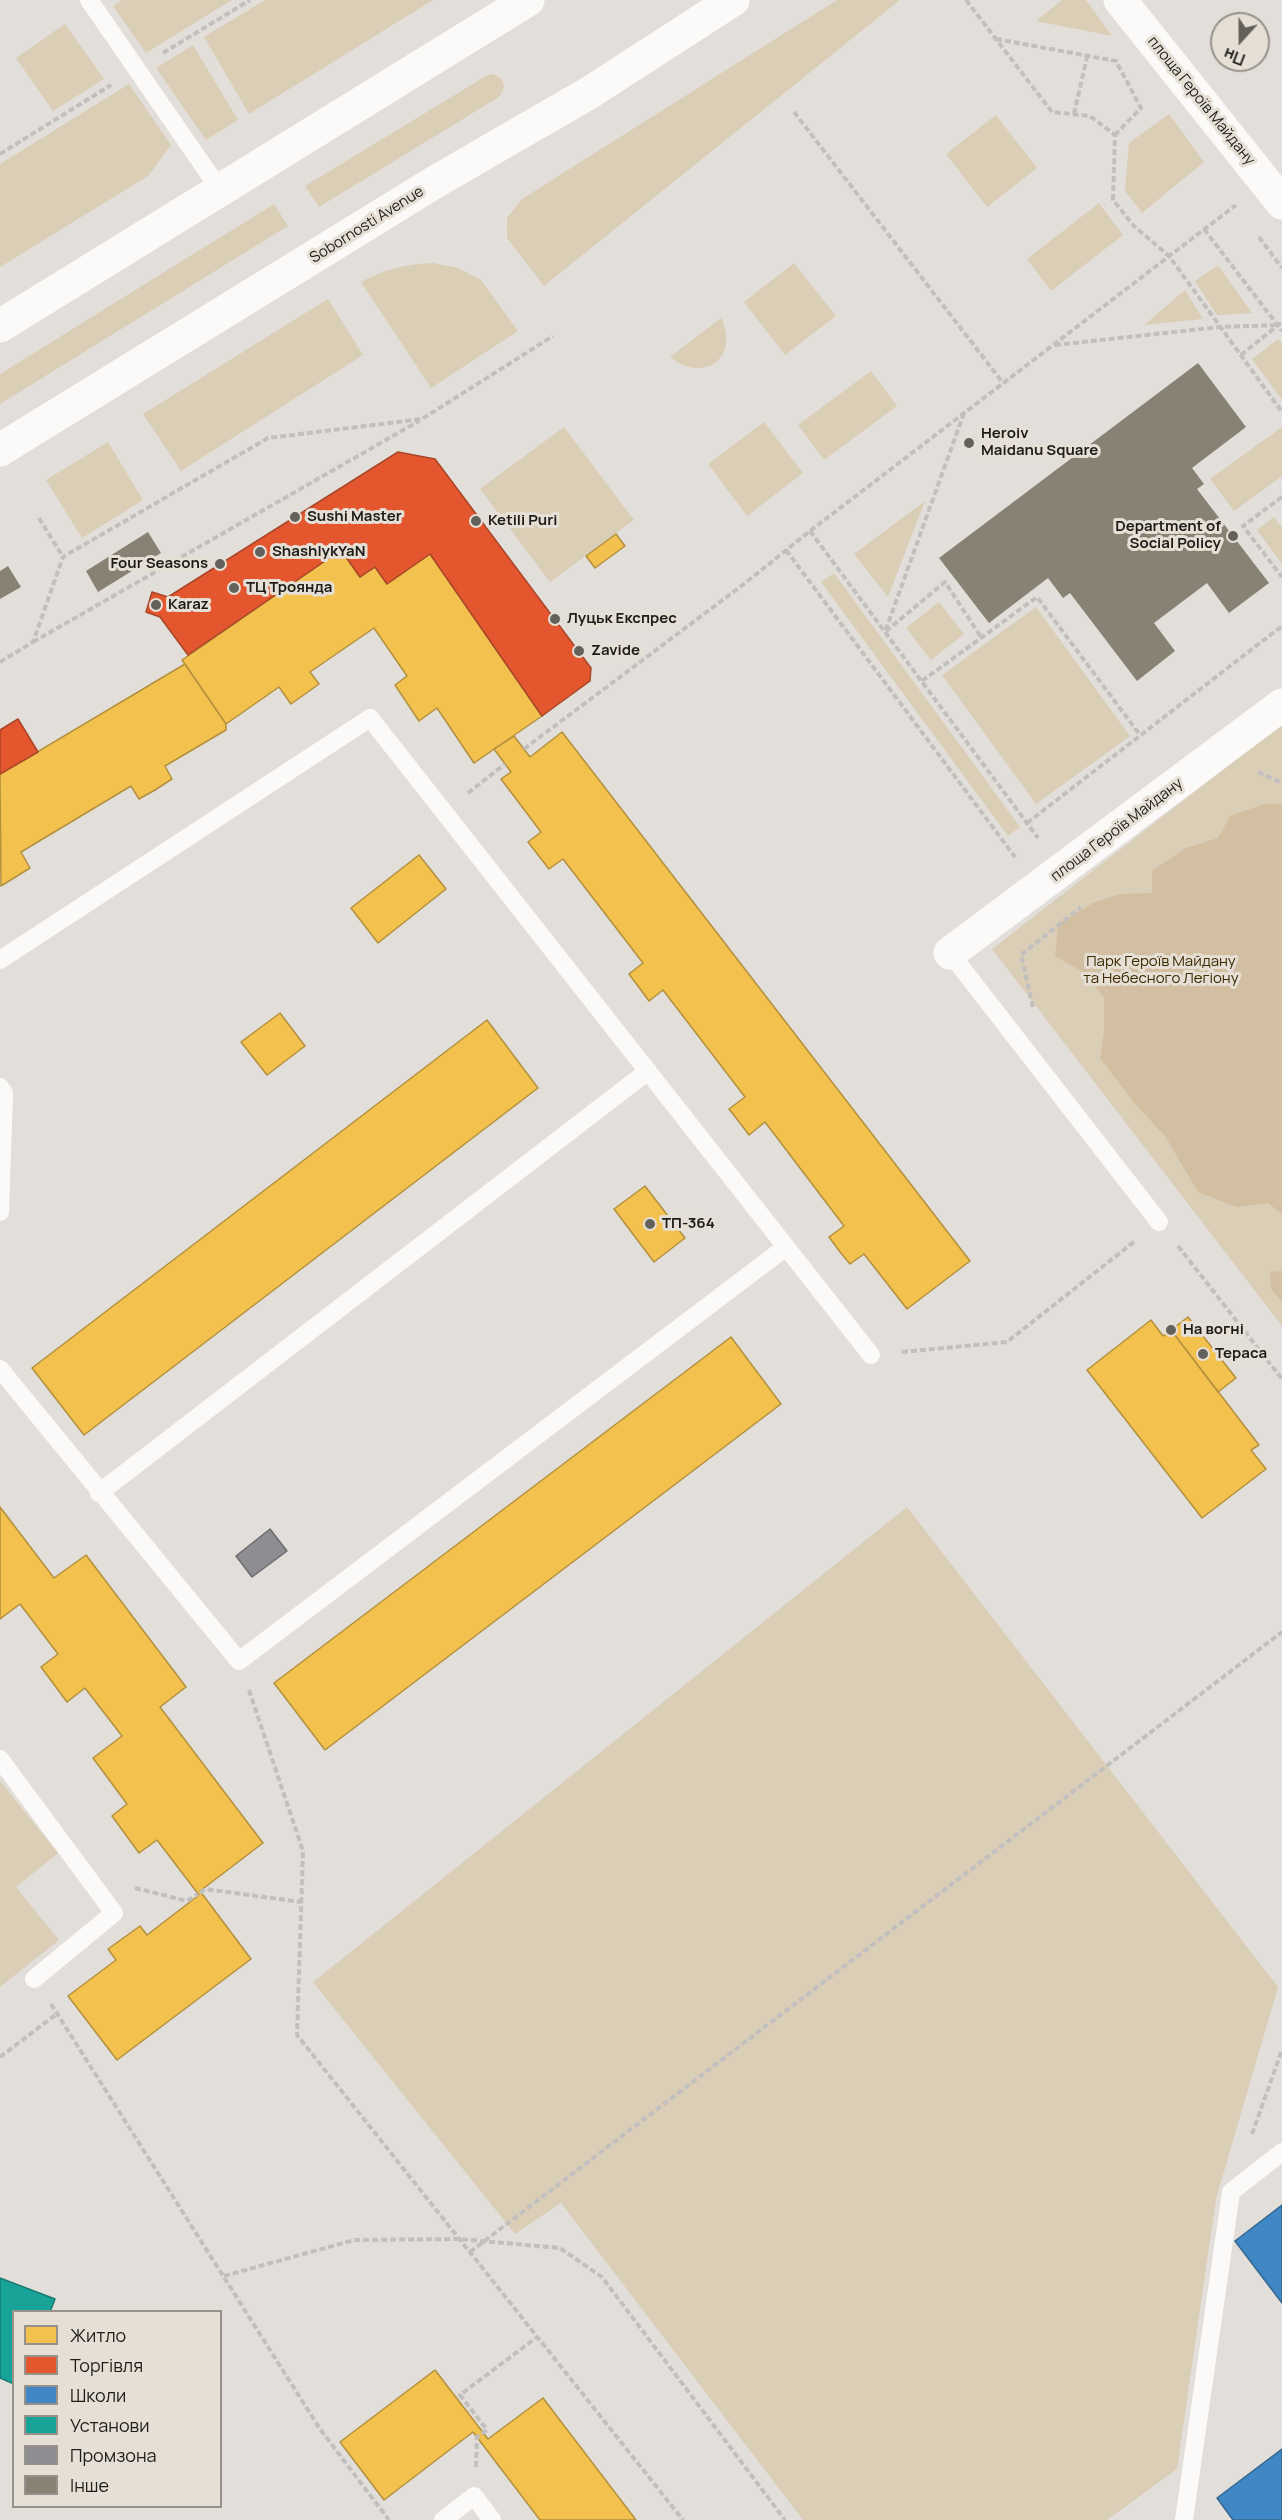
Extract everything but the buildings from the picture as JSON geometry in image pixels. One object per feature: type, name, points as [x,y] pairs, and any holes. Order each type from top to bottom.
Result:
[{"type":"main road","points":[[0,326],[528,0]]},
{"type":"main road","name":"площа Героїв Майдану","points":[[1120,0],[1274,192]]},
{"type":"main road","name":"Sobornosti Avenue","points":[[0,450],[435,182],[589,93],[721,3]]},
{"type":"main road","name":"площа Героїв Майдану","points":[[950,953],[1282,705]]},
{"type":"lane","points":[[89,0],[220,190]]},
{"type":"lane","points":[[0,960],[370,718],[871,1355]]},
{"type":"lane","points":[[950,953],[1159,1221]]},
{"type":"lane","points":[[99,1493],[648,1071]]},
{"type":"lane","points":[[0,1087],[4,1093],[0,1212]]},
{"type":"lane","points":[[0,1369],[99,1493],[239,1661],[786,1247]]},
{"type":"lane","points":[[0,1759],[114,1913],[34,1979]]},
{"type":"lane","points":[[1184,2520],[1231,2192],[1282,2152]]},
{"type":"lane","points":[[443,2520],[474,2496],[492,2520]]},
{"type":"path","points":[[966,0],[1052,112],[1090,116],[1115,135]]},
{"type":"path","points":[[996,39],[1116,61],[1141,108],[1115,135],[1113,200],[1134,226],[1169,256],[1282,412]]},
{"type":"path","points":[[1074,114],[1087,57]]},
{"type":"path","points":[[794,112],[1003,383]]},
{"type":"path","points":[[524,749],[744,584],[1204,229],[1274,192]]},
{"type":"path","points":[[1204,229],[1280,324],[1282,331]]},
{"type":"path","points":[[1052,345],[1220,327],[1280,324]]},
{"type":"path","points":[[1241,355],[1280,324]]},
{"type":"path","points":[[0,662],[422,419],[553,336]]},
{"type":"path","points":[[885,632],[965,412]]},
{"type":"path","points":[[33,642],[63,557],[268,438],[422,419]]},
{"type":"path","points":[[1281,500],[1243,526],[1282,577]]},
{"type":"path","points":[[39,518],[63,557]]},
{"type":"path","points":[[810,531],[1062,870]]},
{"type":"path","points":[[786,550],[1018,861]]},
{"type":"path","points":[[885,632],[945,582],[981,638]]},
{"type":"path","points":[[922,681],[1037,597],[1140,735]]},
{"type":"path","points":[[1027,823],[1282,626]]},
{"type":"path","points":[[1263,763],[1254,770],[1282,783]]},
{"type":"path","points":[[443,811],[505,764]]},
{"type":"path","points":[[1034,1009],[1021,955],[1086,903]]},
{"type":"path","points":[[871,1355],[1007,1342],[1159,1221],[1282,1379]]},
{"type":"path","points":[[470,2252],[1282,1632]]},
{"type":"path","points":[[239,1661],[303,1851],[297,2035],[683,2520]]},
{"type":"path","points":[[88,1876],[187,1901],[205,1889],[301,1902]]},
{"type":"path","points":[[0,2057],[58,2013],[320,2429],[389,2520]]},
{"type":"path","points":[[1250,2138],[1282,2050]]},
{"type":"path","points":[[224,2276],[354,2240],[459,2238],[560,2248],[602,2277],[785,2520]]},
{"type":"path","points":[[477,2437],[487,2430],[460,2395],[537,2337]]},
{"type":"green space","points":[[122,0],[232,0],[146,53],[113,6]]},
{"type":"green space","points":[[265,0],[433,0],[249,114],[204,37]]},
{"type":"green space","points":[[837,0],[900,0],[544,286],[507,238],[507,218],[522,199]]},
{"type":"green space","points":[[1062,0],[1086,0],[1112,36],[1036,21]]},
{"type":"green space","points":[[65,24],[104,79],[53,111],[16,58]]},
{"type":"green space","points":[[193,45],[238,120],[206,140],[156,68]]},
{"type":"green space","points":[[493,74],[504,84],[499,97],[319,207],[305,186],[486,76]]},
{"type":"green space","points":[[129,84],[171,145],[148,176],[0,267],[0,164]]},
{"type":"green space","points":[[1169,114],[1204,162],[1142,213],[1125,191],[1129,143]]},
{"type":"green space","points":[[996,115],[1037,168],[987,207],[946,154]]},
{"type":"green space","points":[[1099,203],[1123,235],[1051,291],[1027,259]]},
{"type":"green space","points":[[274,204],[288,226],[0,404],[0,374]]},
{"type":"green space","points":[[433,263],[458,268],[481,280],[518,331],[431,388],[361,282],[396,268]]},
{"type":"green space","points":[[794,263],[836,316],[785,355],[744,302]]},
{"type":"green space","points":[[1218,265],[1252,313],[1217,315],[1195,281]]},
{"type":"green space","points":[[1185,290],[1203,319],[1144,325]]},
{"type":"green space","points":[[328,299],[363,355],[181,471],[143,414]]},
{"type":"green space","points":[[721,318],[726,332],[726,345],[722,355],[715,363],[695,368],[683,365],[670,357]]},
{"type":"green space","points":[[1278,339],[1282,344],[1282,400],[1252,359]]},
{"type":"green space","points":[[871,371],[897,406],[824,460],[798,425]]},
{"type":"green space","points":[[764,422],[803,473],[747,516],[708,464]]},
{"type":"green space","points":[[564,427],[634,520],[550,582],[480,489]]},
{"type":"green space","points":[[1282,427],[1282,476],[1234,511],[1210,479]]},
{"type":"green space","points":[[108,442],[143,500],[82,538],[46,480]]},
{"type":"green space","points":[[925,501],[888,597],[854,554]]},
{"type":"green space","points":[[1274,517],[1282,528],[1282,564],[1257,530]]},
{"type":"green space","points":[[834,573],[1020,827],[1008,836],[821,582]]},
{"type":"green space","points":[[939,602],[964,634],[931,660],[906,628]]},
{"type":"green space","points":[[1036,607],[1130,736],[1036,804],[942,675]]},
{"type":"green space","name":"Парк Героїв Майдану та Небесного Легіону","points":[[1282,724],[1282,1326],[992,949]]},
{"type":"green space","name":"Парк Героїв Майдану та Небесного Легіону","points":[[1264,804],[1282,804],[1282,1214],[1268,1203],[1237,1207],[1198,1192],[1165,1136],[1135,1104],[1100,1058],[1104,1033],[1104,997],[1083,972],[1055,956],[1058,924],[1093,903],[1120,894],[1152,893],[1152,871],[1186,848],[1218,838],[1230,816]]},
{"type":"green space","points":[[1282,1271],[1282,1302],[1271,1289],[1270,1272]]},
{"type":"green space","points":[[907,1507],[1278,1987],[1216,2199],[1177,2469],[1107,2520],[803,2520],[561,2203],[515,2234],[313,1982]]},
{"type":"green space","points":[[0,1781],[58,1853],[16,1887],[59,1940],[0,1987]]},
{"type":"place","name":"Heroiv Maidanu Square","points":[[969,443]]},
{"type":"place","name":"Sushi Master","points":[[295,517]]},
{"type":"place","name":"Ketili Puri","points":[[476,521]]},
{"type":"place","name":"Department of Social Policy","points":[[1233,536]]},
{"type":"place","name":"ShashlykYaN","points":[[260,552]]},
{"type":"place","name":"Four Seasons","points":[[220,564]]},
{"type":"place","name":"ТЦ Троянда","points":[[234,588]]},
{"type":"place","name":"Karaz","points":[[156,605]]},
{"type":"place","name":"Луцьк Експрес","points":[[555,619]]},
{"type":"place","name":"Zavide","points":[[579,651]]},
{"type":"place","name":"ТП-364","points":[[650,1224]]},
{"type":"place","name":"На вогні","points":[[1171,1330]]},
{"type":"place","name":"Тераса","points":[[1203,1354]]}]
